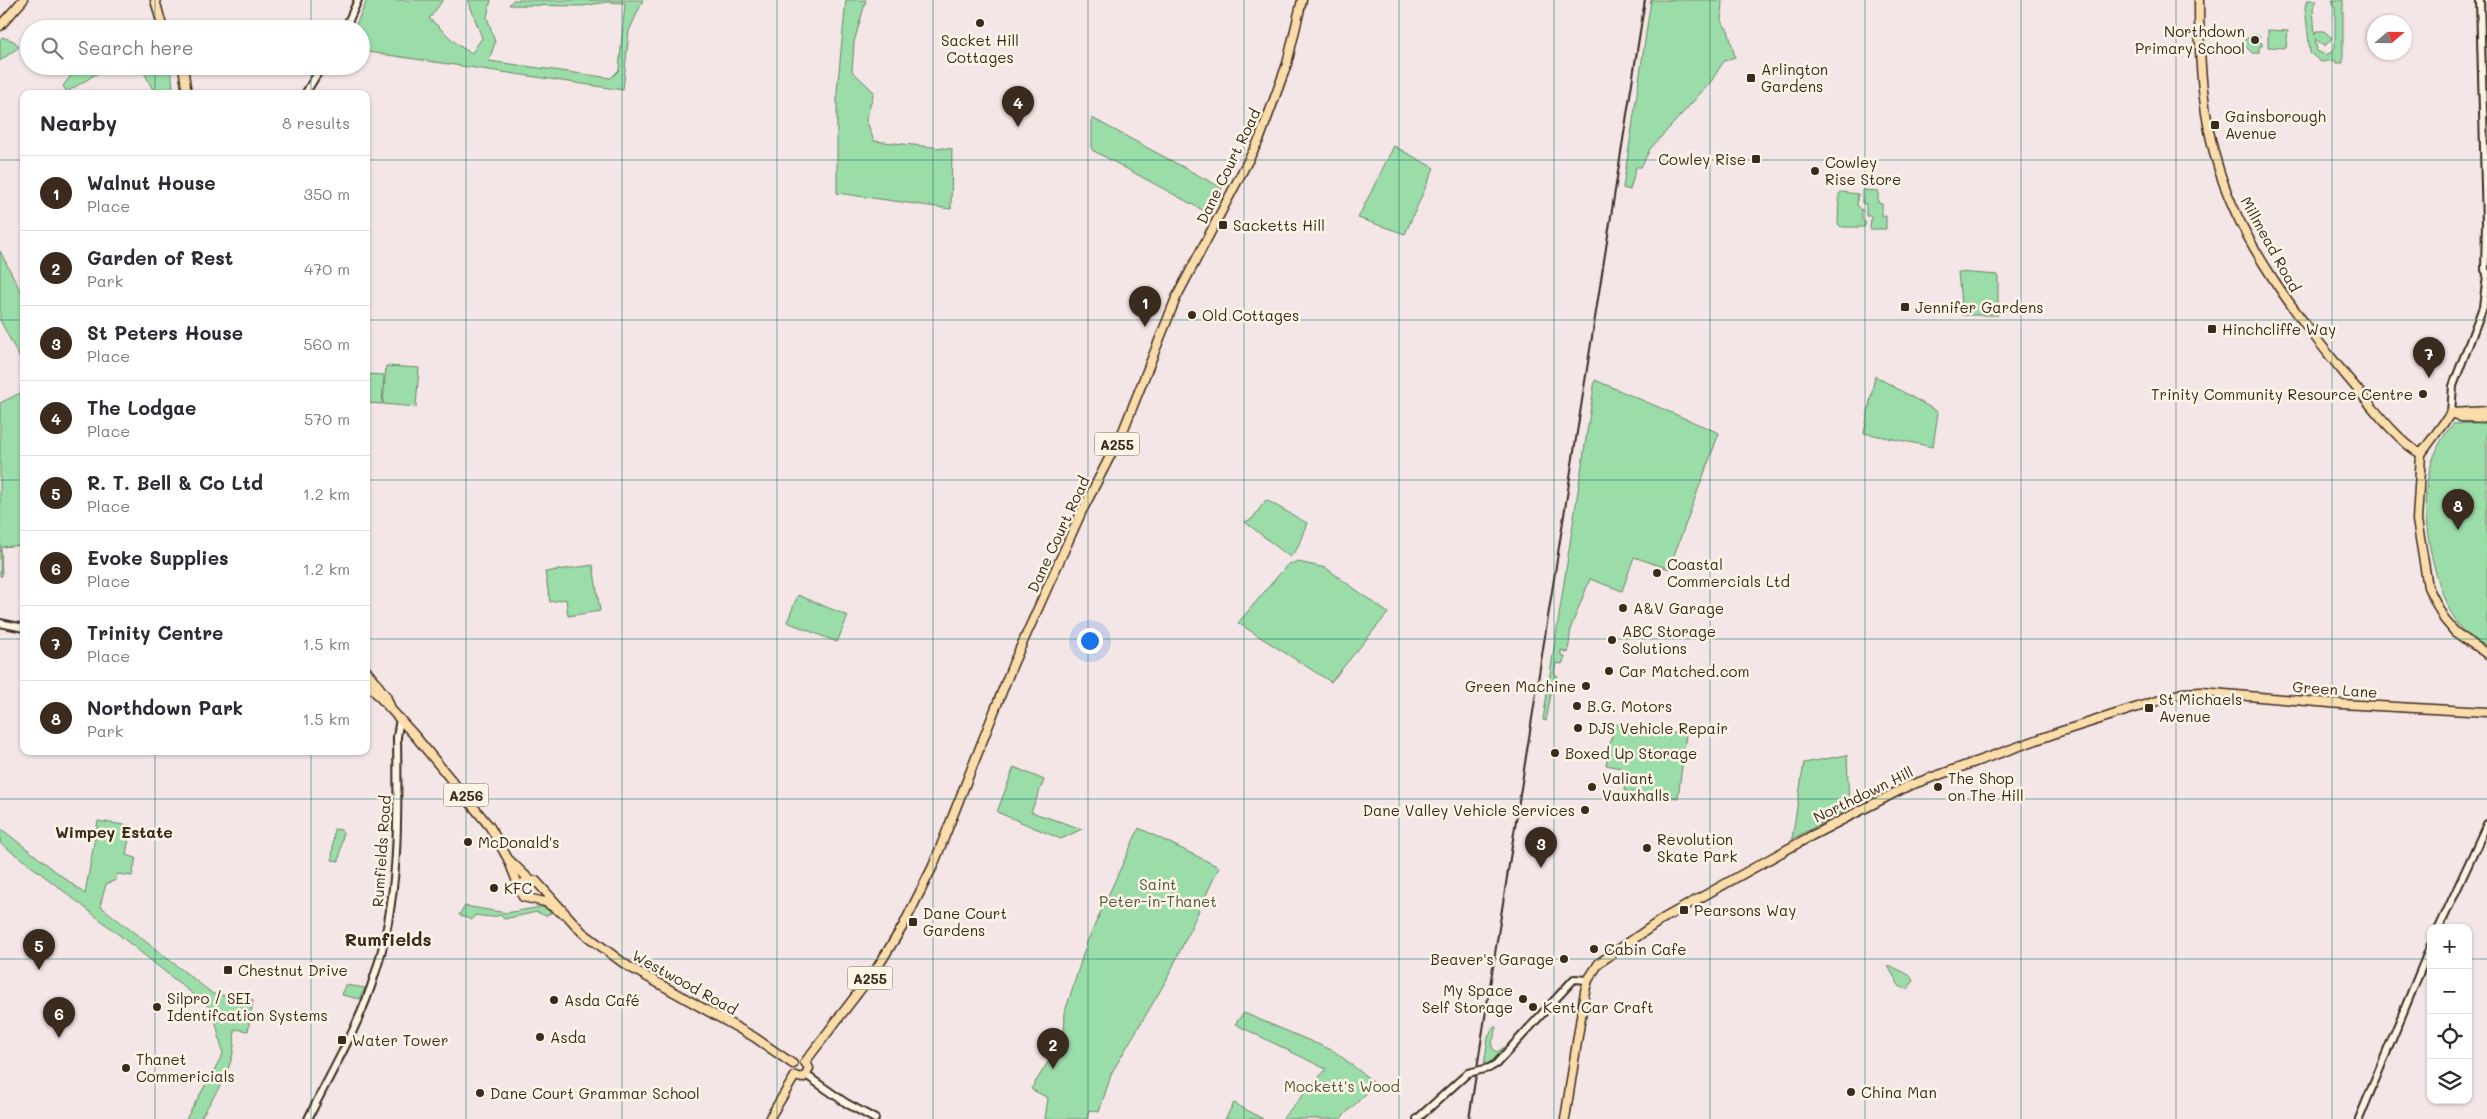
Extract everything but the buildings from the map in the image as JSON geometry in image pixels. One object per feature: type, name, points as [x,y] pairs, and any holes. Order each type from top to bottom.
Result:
[{"type":"main road","points":[[0,26],[24,0]]},
{"type":"main road","points":[[155,0],[161,20]]},
{"type":"main road","name":"Dane Court Road","points":[[805,1062],[878,968],[903,926],[933,866],[1013,664],[1081,513],[1123,431],[1176,298],[1260,138],[1287,64],[1302,0]]},
{"type":"main road","name":"Millmead Road","points":[[2199,0],[2200,54],[2214,153],[2225,188],[2247,235],[2289,303],[2316,339],[2377,412],[2412,449],[2422,454]]},
{"type":"main road","points":[[184,75],[186,90]]},
{"type":"main road","points":[[2451,413],[2487,411]]},
{"type":"main road","points":[[2451,413],[2422,454],[2417,520],[2428,587],[2444,619],[2455,632],[2487,654]]},
{"type":"main road","points":[[2451,413],[2461,417],[2487,418]]},
{"type":"main road","name":"A256","points":[[370,675],[386,696],[391,707]]},
{"type":"main road","name":"A256","points":[[370,686],[391,707],[464,793],[490,827],[508,859],[520,887]]},
{"type":"main road","name":"Green Lane","points":[[2182,693],[2202,692],[2341,704],[2487,712]]},
{"type":"main road","name":"Northdown Hill","points":[[1588,980],[1599,963],[1670,915],[1811,836],[1908,786],[2056,733],[2182,693]]},
{"type":"main road","name":"A256","points":[[508,859],[529,879]]},
{"type":"main road","points":[[529,879],[536,881],[540,886],[540,892],[534,899],[523,897],[520,887],[523,882],[529,879]]},
{"type":"main road","name":"Westwood Road","points":[[540,886],[582,932],[626,966],[754,1037],[793,1064]]},
{"type":"main road","name":"Westwood Road","points":[[534,899],[550,905],[568,916]]},
{"type":"main road","points":[[1566,1119],[1588,980]]},
{"type":"main road","points":[[800,1061],[805,1062],[809,1068],[806,1075],[800,1078],[795,1076],[791,1069],[793,1064],[800,1061]]},
{"type":"main road","points":[[769,1119],[795,1076]]},
{"type":"street","points":[[348,20],[358,0]]},
{"type":"street","points":[[2451,413],[2453,386],[2483,307],[2487,274],[2484,270],[2486,226],[2480,0]]},
{"type":"street","points":[[307,90],[316,75]]},
{"type":"street","points":[[0,623],[20,627]]},
{"type":"street","name":"Rumfields Road","points":[[308,1119],[366,1001],[382,951],[395,876],[397,737],[400,718]]},
{"type":"street","points":[[2441,924],[2487,824]]},
{"type":"street","points":[[2359,1119],[2427,955]]},
{"type":"street","points":[[1417,1119],[1468,1074],[1496,1064],[1574,979],[1588,980]]},
{"type":"street","points":[[806,1075],[846,1103],[875,1119]]},
{"type":"green space","points":[[367,0],[443,0],[429,19],[454,42],[472,53],[482,38],[468,0],[491,0],[487,17],[495,42],[489,61],[611,78],[619,70],[625,3],[608,2],[582,6],[509,5],[513,0],[643,0],[629,31],[623,90],[370,52],[370,20],[358,20]]},
{"type":"green space","points":[[846,0],[866,0],[854,42],[852,71],[874,92],[866,119],[874,141],[952,149],[951,209],[837,193],[837,92]]},
{"type":"green space","points":[[1651,0],[1722,0],[1721,21],[1728,30],[1735,57],[1724,61],[1710,83],[1650,149],[1641,167],[1636,167],[1630,190],[1623,188]]},
{"type":"green space","points":[[2307,0],[2317,0],[2313,8],[2315,35],[2316,31],[2324,31],[2332,38],[2325,46],[2315,39],[2317,51],[2325,55],[2332,52],[2335,47],[2335,8],[2332,0],[2343,0],[2343,63],[2336,63],[2335,60],[2321,62],[2310,53],[2305,7]]},
{"type":"green space","points":[[2268,30],[2288,31],[2286,48],[2268,47]]},
{"type":"green space","points":[[2253,35],[2259,35],[2259,42],[2262,43],[2262,46],[2259,47],[2259,53],[2252,53],[2245,46],[2241,46],[2242,42]]},
{"type":"green space","points":[[2,37],[14,41],[19,47],[0,61],[0,40]]},
{"type":"green space","points":[[71,75],[94,75],[70,90],[66,90],[63,86]]},
{"type":"green space","points":[[146,75],[171,75],[173,90],[153,90]]},
{"type":"green space","points":[[1092,118],[1222,188],[1210,214],[1092,150]]},
{"type":"green space","points":[[1394,146],[1434,168],[1405,234],[1358,218]]},
{"type":"green space","points":[[1862,190],[1878,191],[1878,203],[1882,204],[1882,216],[1886,216],[1886,229],[1870,229],[1871,216],[1866,216],[1866,204],[1862,203]]},
{"type":"green space","points":[[1841,192],[1858,194],[1857,205],[1862,210],[1862,220],[1866,223],[1864,227],[1841,227],[1838,224],[1839,194]]},
{"type":"green space","points":[[0,251],[20,290],[20,358],[0,320]]},
{"type":"green space","points":[[1958,272],[1998,275],[1998,315],[1962,315]]},
{"type":"green space","points":[[386,366],[419,368],[416,407],[383,404]]},
{"type":"green space","points":[[370,374],[384,375],[382,404],[370,403]]},
{"type":"green space","points":[[1875,376],[1938,412],[1933,447],[1864,433]]},
{"type":"green space","points":[[1595,380],[1719,433],[1669,569],[1634,557],[1622,591],[1590,579],[1571,627],[1568,653],[1561,650],[1561,655],[1565,657],[1562,664],[1556,663],[1554,673],[1558,676],[1555,688],[1552,688],[1546,721],[1543,720]]},
{"type":"green space","points":[[20,393],[20,545],[1,547],[2,576],[0,576],[0,403]]},
{"type":"green space","points":[[2487,422],[2487,646],[2464,632],[2455,619],[2439,585],[2429,544],[2425,506],[2429,472],[2438,446],[2447,431],[2453,424]]},
{"type":"green space","points":[[1266,500],[1307,523],[1297,549],[1290,557],[1245,522],[1252,519]]},
{"type":"green space","points":[[1298,562],[1326,568],[1388,613],[1331,682],[1238,623],[1288,564]]},
{"type":"green space","points":[[593,565],[600,611],[568,616],[566,599],[550,602],[545,572]]},
{"type":"green space","points":[[798,595],[848,616],[837,642],[787,622]]},
{"type":"green space","points":[[1614,724],[1686,734],[1678,798],[1625,791],[1621,768],[1606,765]]},
{"type":"green space","points":[[1847,755],[1849,809],[1792,839],[1804,763]]},
{"type":"green space","points":[[1014,767],[1044,780],[1031,812],[1082,829],[1061,839],[997,812]]},
{"type":"green space","points":[[98,821],[131,826],[126,855],[136,858],[132,876],[117,874],[116,880],[106,884],[100,906],[213,994],[253,1000],[248,1031],[234,1029],[233,1054],[225,1076],[200,1119],[186,1119],[223,1054],[213,1010],[81,904],[0,843],[0,828],[85,894]]},
{"type":"green space","name":"Saint Peter-in-Thanet","points":[[1139,828],[1219,867],[1167,979],[1112,1072],[1099,1112],[1089,1110],[1087,1119],[1045,1119],[1048,1098],[1031,1089],[1064,1037],[1065,1012],[1087,942]]},
{"type":"green space","points":[[334,829],[341,830],[343,833],[339,861],[332,860]]},
{"type":"green space","points":[[465,906],[506,913],[541,907],[546,908],[551,913],[546,916],[537,912],[504,919],[502,915],[491,917],[475,915],[472,920],[459,915]]},
{"type":"green space","points":[[1889,965],[1911,976],[1913,982],[1907,989],[1900,987]]},
{"type":"green space","points":[[346,985],[365,988],[360,999],[342,995]]},
{"type":"green space","name":"Mockett's Wood","points":[[1244,1013],[1334,1051],[1376,1084],[1340,1119],[1282,1119],[1326,1069],[1235,1024]]},
{"type":"green space","points":[[1493,1027],[1496,1027],[1492,1043],[1493,1049],[1497,1052],[1511,1043],[1491,1063],[1484,1066],[1488,1038]]},
{"type":"green space","name":"Mockett's Wood","points":[[1234,1103],[1263,1119],[1225,1119]]},
{"type":"railway","points":[[1469,1119],[1645,0]]},
{"type":"place","name":"Sacket Hill Cottages","points":[[980,23]]},
{"type":"place","name":"Northdown Primary School","points":[[2255,40]]},
{"type":"place","name":"Arlington Gardens","points":[[1751,78]]},
{"type":"place","name":"Gainsborough Avenue","points":[[2215,125]]},
{"type":"place","name":"The Lodgae","points":[[1018,127]]},
{"type":"place","name":"Cowley Rise","points":[[1756,159]]},
{"type":"place","name":"Cowley Rise Store","points":[[1815,171]]},
{"type":"place","name":"Sacketts Hill","points":[[1223,225]]},
{"type":"place","name":"Jennifer Gardens","points":[[1905,307]]},
{"type":"place","name":"Old Cottages","points":[[1192,315]]},
{"type":"place","name":"Walnut House","points":[[1145,327]]},
{"type":"place","name":"Hinchcliffe Way","points":[[2212,329]]},
{"type":"place","name":"Trinity Centre","points":[[2429,378]]},
{"type":"place","name":"Trinity Community Resource Centre","points":[[2423,394]]},
{"type":"place","name":"Northdown Park","points":[[2458,530]]},
{"type":"place","name":"Coastal Commercials Ltd","points":[[1657,573]]},
{"type":"place","name":"A&V Garage","points":[[1623,608]]},
{"type":"place","name":"ABC Storage Solutions","points":[[1612,640]]},
{"type":"place","name":"Car Matched.com","points":[[1609,671]]},
{"type":"place","name":"Green Machine","points":[[1586,686]]},
{"type":"place","name":"B.G. Motors","points":[[1577,706]]},
{"type":"place","name":"St Michaels Avenue","points":[[2149,708]]},
{"type":"place","name":"DJS Vehicle Repair","points":[[1578,728]]},
{"type":"place","name":"Boxed Up Storage","points":[[1555,753]]},
{"type":"place","name":"Valiant Vauxhalls","points":[[1592,787]]},
{"type":"place","name":"The Shop on The Hill","points":[[1938,787]]},
{"type":"place","name":"Dane Valley Vehicle Services","points":[[1585,810]]},
{"type":"place","name":"McDonald's","points":[[468,842]]},
{"type":"place","name":"Revolution Skate Park","points":[[1647,848]]},
{"type":"place","name":"St Peters House","points":[[1541,868]]},
{"type":"place","name":"KFC","points":[[494,888]]},
{"type":"place","name":"Pearsons Way","points":[[1684,910]]},
{"type":"place","name":"Dane Court Gardens","points":[[913,922]]},
{"type":"place","name":"Cabin Cafe","points":[[1594,949]]},
{"type":"place","name":"Beaver's Garage","points":[[1564,959]]},
{"type":"place","name":"R. T. Bell & Co Ltd","points":[[39,970]]},
{"type":"place","name":"Chestnut Drive","points":[[228,970]]},
{"type":"place","name":"My Space Self Storage","points":[[1523,999]]},
{"type":"place","name":"Asda Café","points":[[554,1000]]},
{"type":"place","name":"Silpro / SEI Identifcation Systems","points":[[157,1007]]},
{"type":"place","name":"Kent Car Craft","points":[[1533,1007]]},
{"type":"place","name":"Asda","points":[[540,1037]]},
{"type":"place","name":"Evoke Supplies","points":[[59,1038]]},
{"type":"place","name":"Water Tower","points":[[342,1040]]},
{"type":"place","name":"Thanet Commericials","points":[[126,1068]]},
{"type":"place","name":"Garden of Rest","points":[[1053,1069]]},
{"type":"place","name":"China Man","points":[[1851,1092]]},
{"type":"place","name":"Dane Court Grammar School","points":[[480,1093]]},
{"type":"district","name":"Wimpey Estate","points":[[114,831]]},
{"type":"district","name":"Rumfields","points":[[388,939]]}]
